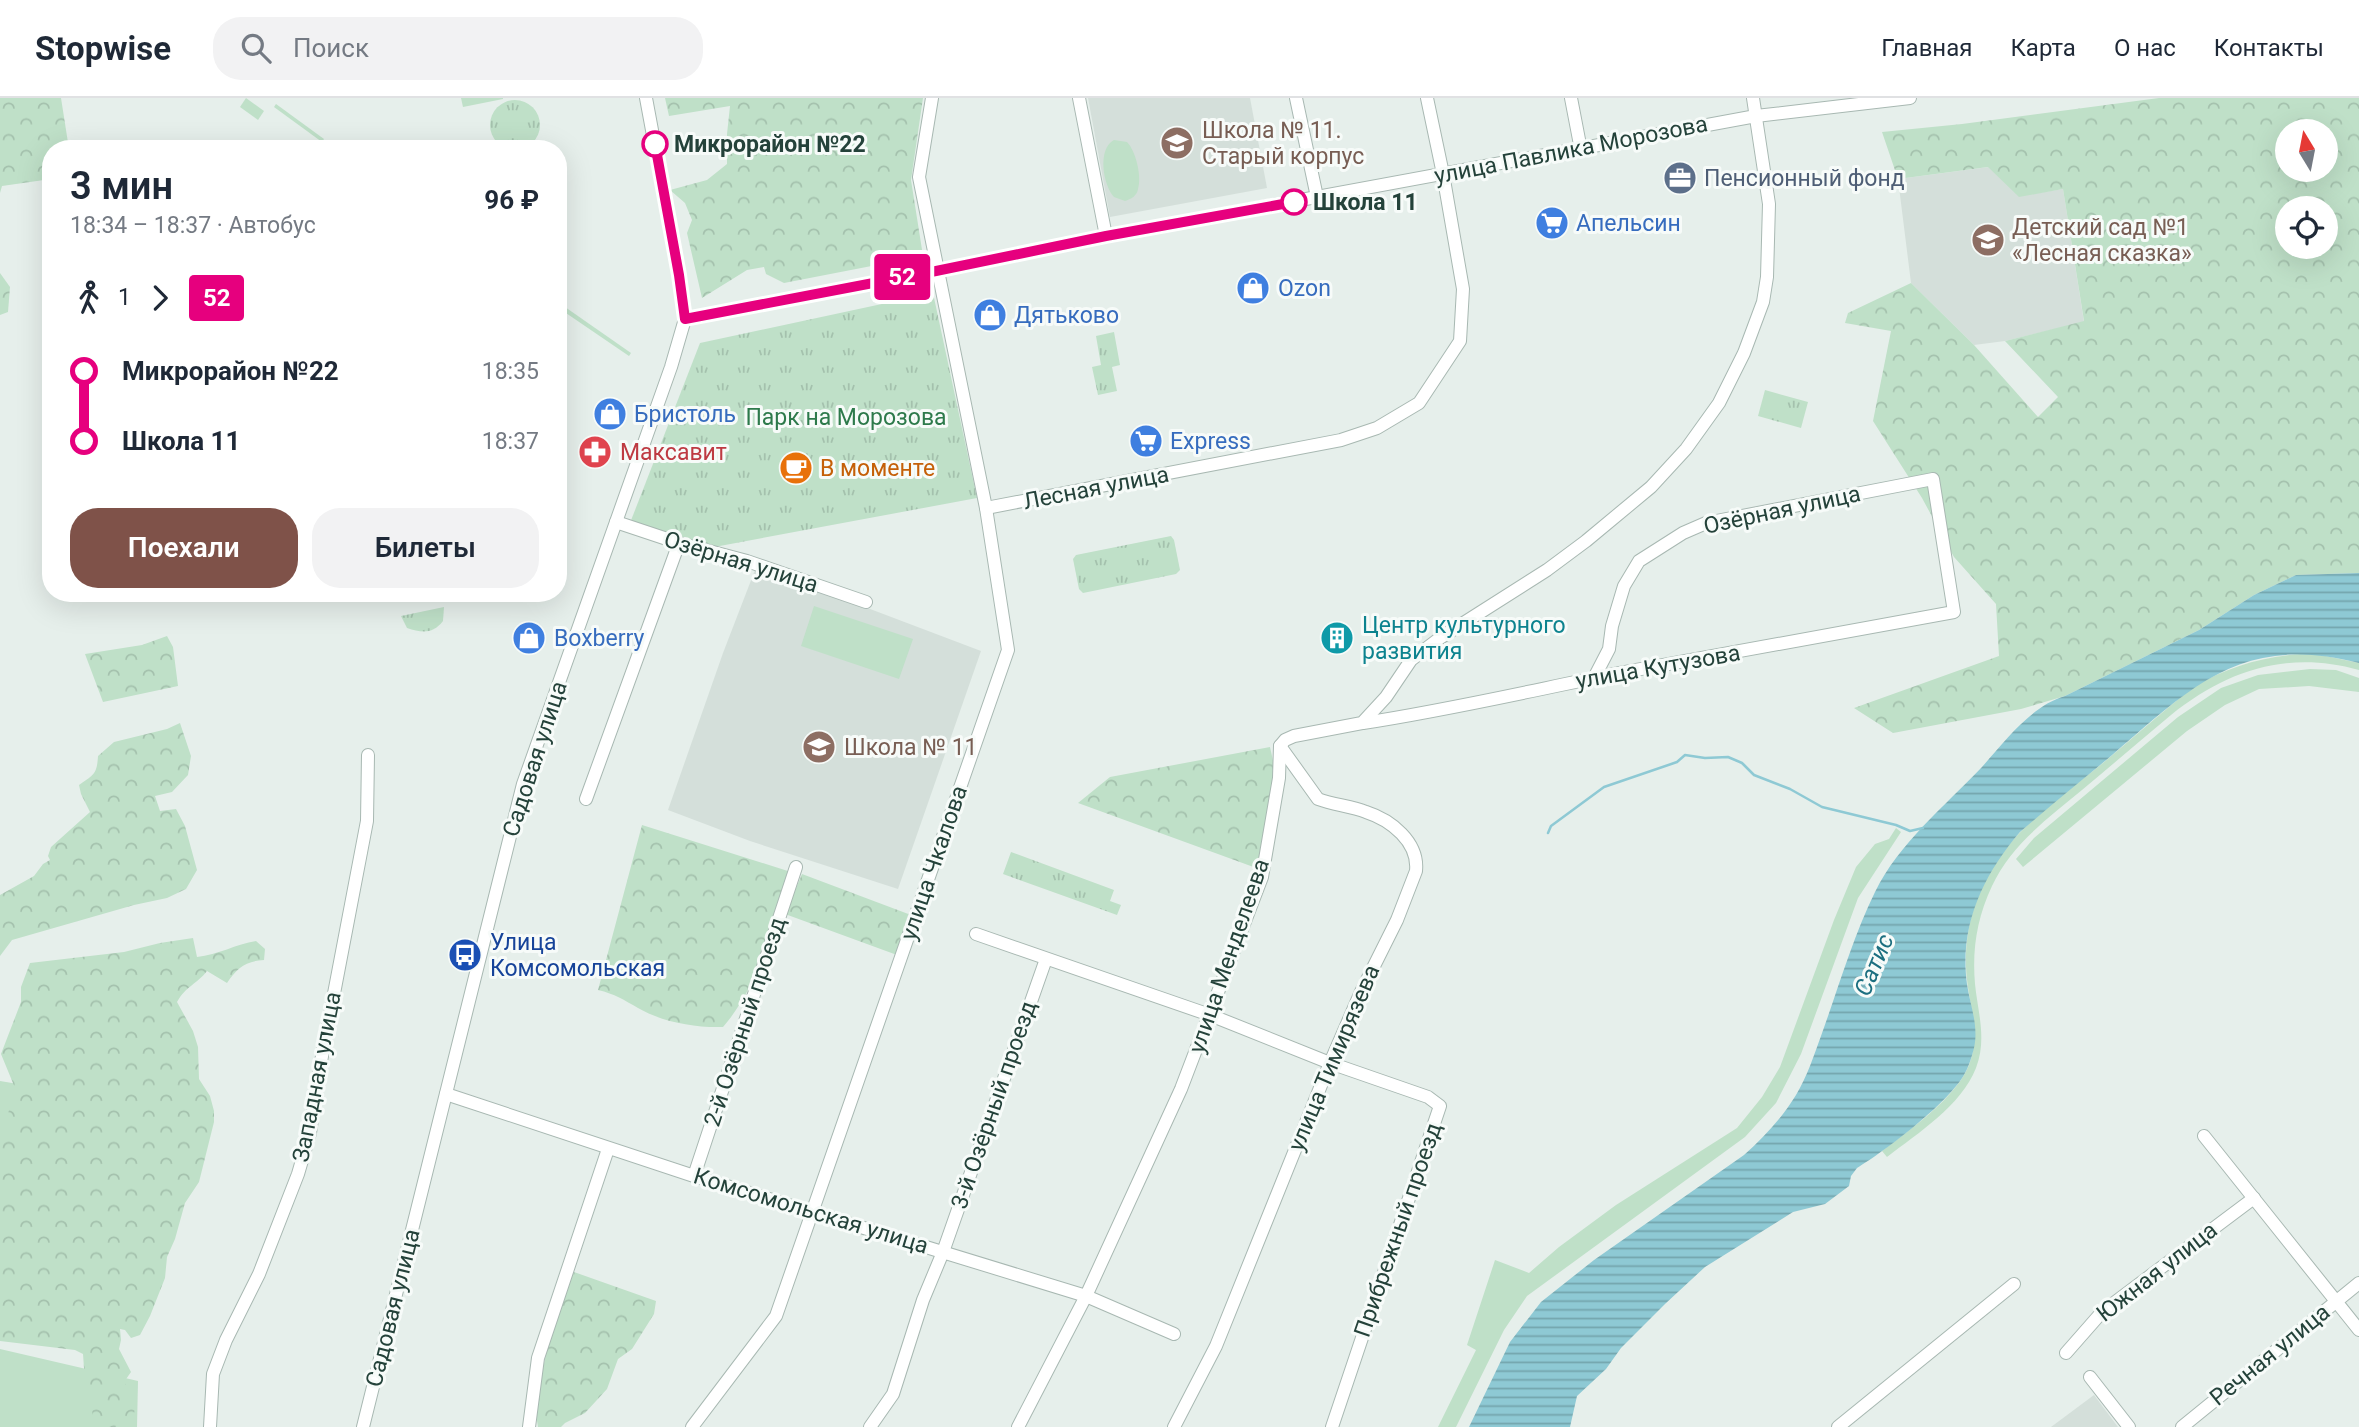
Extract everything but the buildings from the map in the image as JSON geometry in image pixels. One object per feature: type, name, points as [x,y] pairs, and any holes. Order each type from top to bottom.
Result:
[{"type":"street","name":"Садовая улица","points":[[363,1427],[523,784],[671,368],[685,319],[646,98]]},
{"type":"street","name":"улица Чкалова","points":[[692,1427],[776,1316],[1008,650],[986,508],[919,177],[932,98]]},
{"type":"street","points":[[1079,98],[1106,236]]},
{"type":"street","points":[[1296,98],[1317,197]]},
{"type":"street","name":"Лесная улица","points":[[986,508],[1341,440],[1377,428],[1419,403],[1460,341],[1463,289],[1427,98]]},
{"type":"street","points":[[1571,98],[1581,149]]},
{"type":"street","points":[[1280,746],[1294,736],[1362,723],[1386,697],[1411,660],[1440,638],[1547,570],[1651,487],[1686,449],[1719,403],[1744,353],[1763,302],[1768,277],[1769,204],[1753,98]]},
{"type":"street","name":"улица Павлика Морозова","points":[[685,319],[1106,236],[1756,116],[1910,98]]},
{"type":"street","name":"Озёрная улица","points":[[1594,678],[1609,649],[1612,626],[1624,586],[1639,561],[1683,533],[1706,523],[1933,479],[1954,612]]},
{"type":"street","name":"Озёрная улица","points":[[616,523],[747,561],[866,602]]},
{"type":"street","points":[[586,799],[679,543]]},
{"type":"street","name":"улица Кутузова","points":[[1362,723],[1954,612]]},
{"type":"street","name":"улица Менделеева","points":[[1018,1427],[1086,1296],[1147,1166],[1210,1015],[1262,877],[1279,778],[1280,746]]},
{"type":"street","name":"улица Тимирязева","points":[[1174,1427],[1216,1346],[1330,1063],[1396,919],[1416,864],[1406,838],[1398,829],[1368,812],[1318,799],[1280,746]]},
{"type":"street","name":"Западная улица","points":[[210,1427],[213,1374],[226,1340],[260,1273],[298,1174],[310,1133],[319,1072],[367,821],[368,755]]},
{"type":"street","name":"2-й Озёрный проезд","points":[[694,1176],[796,867]]},
{"type":"street","points":[[976,934],[1210,1015],[1330,1063]]},
{"type":"street","name":"3-й Озёрный проезд","points":[[870,1427],[893,1394],[923,1300],[943,1252],[1046,959]]},
{"type":"street","name":"Прибрежный проезд","points":[[1330,1063],[1428,1097],[1440,1106],[1332,1427]]},
{"type":"street","name":"Комсомольская улица","points":[[446,1094],[608,1149],[1086,1296],[1174,1334]]},
{"type":"street","points":[[2204,1136],[2359,1330]]},
{"type":"street","points":[[529,1427],[538,1358],[608,1149]]},
{"type":"street","name":"Южная улица","points":[[2066,1353],[2102,1312],[2254,1198]]},
{"type":"street","name":"Речная улица","points":[[2182,1427],[2359,1283]]},
{"type":"street","points":[[1839,1427],[2014,1284]]},
{"type":"street","points":[[2090,1377],[2129,1427]]},
{"type":"shaded area","name":"Школа № 11. Старый корпус","points":[[1088,98],[1250,98],[1267,188],[1110,217]]},
{"type":"shaded area","name":"Детский сад №1 «Лесная сказка»","points":[[1989,167],[2019,196],[2063,189],[2084,322],[2005,341],[1974,345],[1911,283],[1898,179]]},
{"type":"shaded area","name":"Школа № 11","points":[[755,570],[820,590],[981,651],[898,889],[750,841],[668,810]]},
{"type":"shaded area","points":[[2094,1395],[2118,1427],[2051,1427]]},
{"type":"green space","points":[[0,98],[61,98],[68,140],[42,140],[42,180],[2,186],[0,193]]},
{"type":"green space","points":[[246,98],[264,111],[258,120],[240,107]]},
{"type":"green space","points":[[461,98],[503,98],[503,99],[463,107]]},
{"type":"green space","points":[[665,98],[923,98],[911,180],[923,256],[784,283],[766,274],[764,267],[747,270],[702,298],[687,233],[692,220],[685,203],[670,190],[707,180],[727,164],[730,106],[669,116]]},
{"type":"green space","points":[[2159,98],[2359,98],[2359,573],[2296,575],[2254,595],[2199,630],[2065,696],[2021,709],[1893,733],[1854,708],[1999,656],[1996,604],[1954,557],[1922,498],[1873,421],[1891,331],[1845,323],[1848,313],[1911,283],[1974,345],[2038,417],[2058,397],[2005,341],[2084,321],[2063,189],[2019,197],[1988,167],[1898,179],[1882,132]]},
{"type":"green space","points":[[506,102],[524,102],[538,116],[540,125],[534,140],[496,140],[492,134],[492,116]]},
{"type":"green space","points":[[276,104],[324,139],[319,140],[274,107]]},
{"type":"green space","points":[[1114,140],[1127,142],[1133,151],[1139,171],[1137,191],[1125,201],[1114,197],[1105,176],[1105,151]]},
{"type":"green space","points":[[0,273],[10,287],[8,312],[0,315]]},
{"type":"green space","name":"Парк на Морозова","points":[[933,293],[977,498],[693,551],[630,523],[700,343]]},
{"type":"green space","points":[[567,308],[631,353],[629,356],[567,314]]},
{"type":"green space","points":[[1114,332],[1120,365],[1112,367],[1117,391],[1098,395],[1092,367],[1101,365],[1096,336]]},
{"type":"green space","points":[[1765,390],[1808,402],[1801,428],[1758,416]]},
{"type":"green space","points":[[1171,536],[1180,570],[1176,574],[1083,593],[1079,589],[1073,559],[1076,555]]},
{"type":"green space","points":[[814,606],[913,639],[899,679],[801,646]]},
{"type":"green space","points":[[444,607],[443,621],[427,631],[407,628],[401,616]]},
{"type":"green space","points":[[167,636],[173,647],[178,686],[103,702],[85,654],[142,645]]},
{"type":"green space","points":[[2300,654],[2321,655],[2359,663],[2359,670],[2308,662],[2283,664],[2259,668],[2214,686],[2171,715],[2043,822],[2009,858],[1987,898],[1975,946],[1974,971],[1981,1036],[1976,1068],[1960,1095],[1949,1107],[1887,1157],[1882,1151],[1948,1096],[1957,1086],[1970,1062],[1974,1035],[1967,980],[1967,938],[1979,893],[2002,854],[2032,820],[2193,687],[2245,664]]},
{"type":"green space","points":[[2310,669],[2336,670],[2359,678],[2359,692],[2309,686],[2259,689],[2225,705],[2187,731],[2023,867],[2016,859],[2034,838],[2178,717],[2221,688],[2258,675]]},
{"type":"green space","points":[[180,723],[191,756],[188,775],[172,792],[155,796],[160,811],[176,809],[185,826],[197,870],[186,889],[167,898],[12,940],[0,956],[0,895],[34,876],[43,864],[50,860],[48,856],[51,847],[90,812],[79,785],[93,774],[98,756],[114,742],[167,729]]},
{"type":"green space","points":[[1270,747],[1277,779],[1259,869],[1078,803],[1110,777]]},
{"type":"green space","points":[[642,825],[791,872],[756,973],[736,1010],[723,1027],[690,1025],[668,1020],[598,990]]},
{"type":"green space","points":[[1896,828],[1901,832],[1858,898],[1801,1054],[1776,1103],[1745,1137],[1527,1296],[1504,1330],[1456,1427],[1438,1427],[1476,1350],[1467,1345],[1495,1260],[1529,1273],[1616,1205],[1737,1128],[1762,1097],[1780,1067],[1856,867],[1875,844],[1889,839]]},
{"type":"green space","points":[[1011,852],[1114,890],[1110,901],[1121,905],[1117,915],[1003,874]]},
{"type":"green space","points":[[802,874],[911,915],[897,955],[785,914]]},
{"type":"green space","points":[[193,938],[197,957],[256,941],[265,949],[264,960],[242,966],[227,983],[207,971],[177,1002],[193,1031],[198,1047],[199,1079],[210,1096],[214,1122],[199,1182],[185,1203],[167,1257],[165,1278],[150,1316],[140,1335],[131,1338],[125,1330],[120,1329],[119,1349],[131,1372],[124,1382],[136,1401],[134,1414],[115,1427],[91,1427],[94,1393],[85,1382],[83,1354],[75,1350],[0,1341],[0,1143],[15,1088],[1,1054],[21,1002],[21,987],[30,963],[124,952]]},
{"type":"green space","points":[[0,1081],[30,1086],[0,1218]]},
{"type":"green space","points":[[574,1272],[656,1301],[654,1314],[632,1349],[618,1359],[607,1389],[585,1413],[561,1427],[538,1427],[536,1415],[549,1342]]},
{"type":"green space","points":[[0,1349],[138,1381],[137,1427],[0,1427]]},
{"type":"water","name":"Сатис","points":[[2359,573],[2359,663],[2318,656],[2283,655],[2251,661],[2222,672],[2194,688],[2168,708],[2020,832],[2007,848],[1985,884],[1970,922],[1965,963],[1974,1016],[1975,1040],[1972,1054],[1957,1084],[1932,1111],[1857,1168],[1851,1176],[1849,1186],[1825,1204],[1793,1212],[1705,1267],[1621,1348],[1606,1369],[1577,1396],[1570,1427],[1469,1427],[1510,1342],[1541,1302],[1594,1260],[1744,1155],[1779,1119],[1807,1073],[1860,927],[1885,874],[1910,841],[2019,726],[2053,701],[2199,630],[2254,595],[2296,575]]},
{"type":"waterway","points":[[1548,833],[1551,826],[1604,787],[1677,762],[1685,755],[1728,757],[1742,763],[1754,775],[1790,789],[1822,807],[1896,825],[1910,831],[1923,828]]},
{"type":"bus line","name":"52","points":[[655,144],[685,319],[1294,202]]},
{"type":"place","name":"Школа № 11. Старый корпус","points":[[1177,143]]},
{"type":"place","name":"Микрорайон №22","points":[[655,144]]},
{"type":"place","name":"Пенсионный фонд","points":[[1680,178]]},
{"type":"place","name":"Школа 11","points":[[1294,202]]},
{"type":"place","name":"Апельсин","points":[[1552,223]]},
{"type":"place","name":"Детский сад №1 «Лесная сказка»","points":[[1988,240]]},
{"type":"place","name":"Ozon","points":[[1253,288]]},
{"type":"place","name":"Дятьково","points":[[990,315]]},
{"type":"place","name":"Бристоль","points":[[610,414]]},
{"type":"place","name":"Express","points":[[1146,441]]},
{"type":"place","name":"Максавит","points":[[595,452]]},
{"type":"place","name":"В моменте","points":[[796,468]]},
{"type":"place","name":"Boxberry","points":[[529,638]]},
{"type":"place","name":"Центр культурного развития","points":[[1337,638]]},
{"type":"place","name":"Школа № 11","points":[[819,747]]},
{"type":"place","name":"Улица Комсомольская","points":[[465,955]]}]
